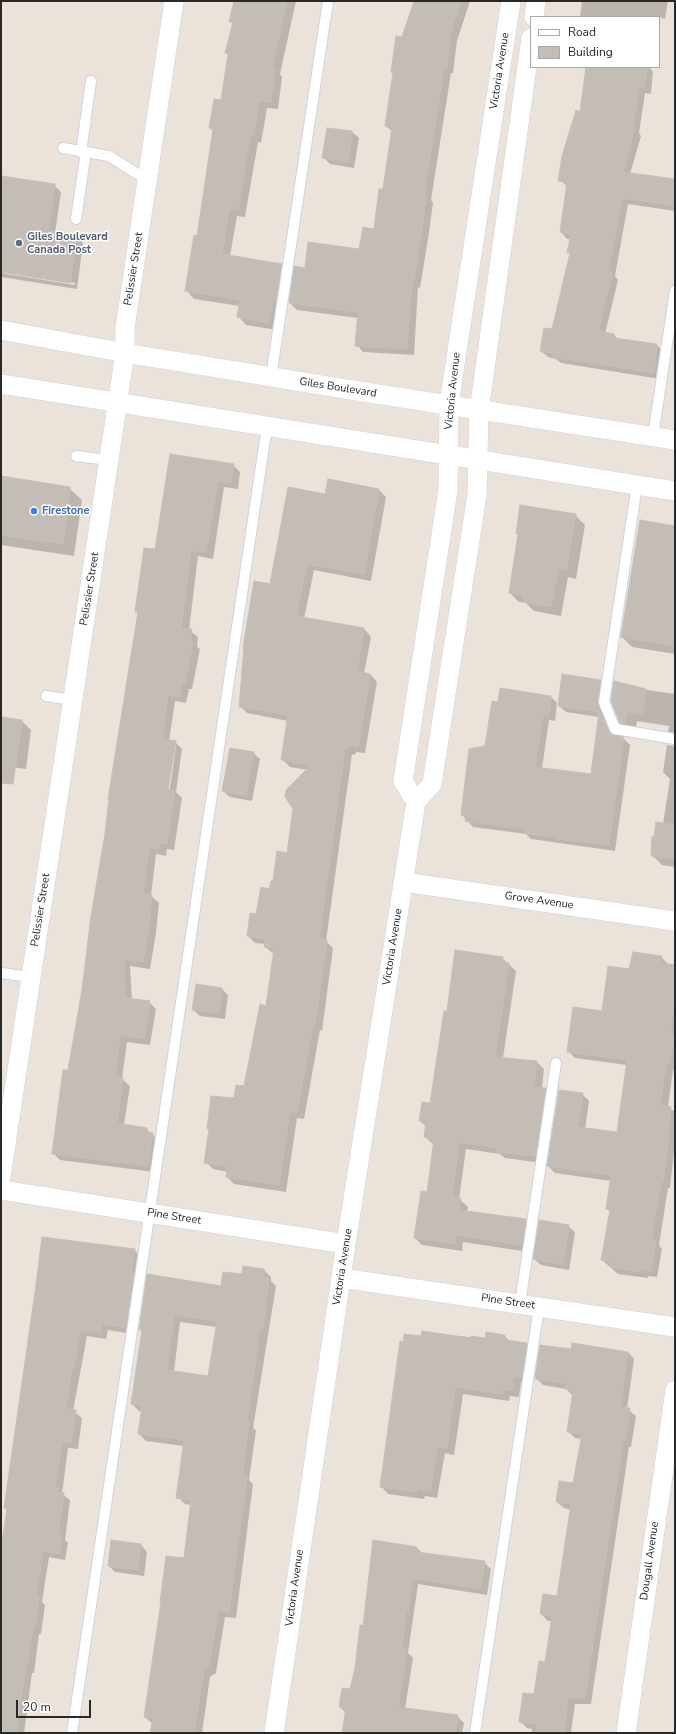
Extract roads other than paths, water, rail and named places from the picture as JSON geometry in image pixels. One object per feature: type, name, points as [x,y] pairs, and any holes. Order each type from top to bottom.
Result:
[{"type":"street","name":"Pelissier Street","points":[[1,1177],[118,402],[125,353],[125,328],[174,1]]},
{"type":"street","name":"Victoria Avenue","points":[[274,1733],[346,1244],[416,802],[403,781],[448,490],[449,406],[511,1]]},
{"type":"street","points":[[534,16],[536,1]]},
{"type":"street","points":[[416,802],[432,784],[477,496],[479,411],[530,45]]},
{"type":"street","name":"Giles Boulevard","points":[[1,330],[125,353],[479,411],[675,440]]},
{"type":"street","points":[[1,384],[675,491]]},
{"type":"street","name":"Grove Avenue","points":[[403,882],[675,921]]},
{"type":"street","name":"Pine Street","points":[[1,1190],[346,1244]]},
{"type":"street","name":"Pine Street","points":[[341,1278],[675,1327]]},
{"type":"street","name":"Dougall Avenue","points":[[626,1733],[675,1390]]},
{"type":"lane","points":[[271,377],[328,1]]},
{"type":"lane","points":[[76,219],[91,81]]},
{"type":"lane","points":[[64,148],[110,156],[147,180]]},
{"type":"lane","points":[[653,436],[675,291]]},
{"type":"lane","points":[[72,1733],[267,426]]},
{"type":"lane","points":[[76,456],[109,460]]},
{"type":"lane","points":[[637,485],[604,702],[615,729],[675,739]]},
{"type":"lane","points":[[46,696],[73,700]]},
{"type":"lane","points":[[1,973],[31,977]]},
{"type":"lane","points":[[520,1304],[556,1062]]},
{"type":"lane","points":[[475,1733],[539,1307]]},
{"type":"place","name":"Giles Boulevard Canada Post","points":[[19,243]]},
{"type":"place","name":"Firestone","points":[[34,511]]}]
